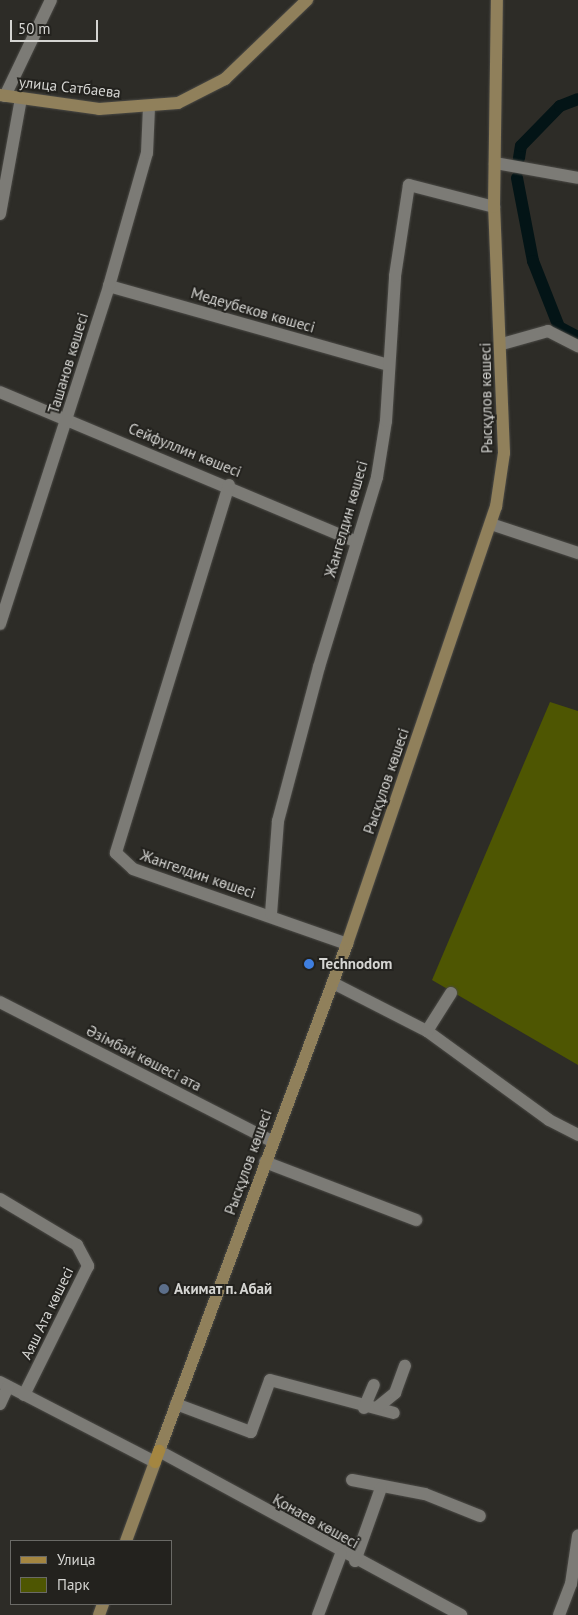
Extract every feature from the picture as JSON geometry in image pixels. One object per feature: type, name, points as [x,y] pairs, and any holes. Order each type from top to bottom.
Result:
[{"type":"main road","name":"улица Сатбаева","points":[[3,96],[99,109],[149,108],[178,103],[209,90],[241,66],[308,0]]},
{"type":"main road","name":"Рысқұлов көшесі","points":[[126,1540],[347,944],[491,524],[504,453],[502,344],[494,207],[497,0]]},
{"type":"street","points":[[3,96],[51,0]]},
{"type":"street","points":[[0,214],[21,99]]},
{"type":"street","name":"Ташанов көшесі","points":[[0,624],[109,286],[147,153],[149,108]]},
{"type":"street","points":[[495,163],[578,178]]},
{"type":"street","name":"Жангелдин көшесі","points":[[271,914],[278,821],[377,477],[409,185],[494,207]]},
{"type":"street","name":"Медеубеков көшесі","points":[[109,286],[388,365]]},
{"type":"street","points":[[502,344],[548,331],[578,346]]},
{"type":"street","name":"Сейфуллин көшесі","points":[[0,392],[229,485],[357,542]]},
{"type":"street","name":"Жангелдин көшесі","points":[[229,485],[116,854],[133,869],[271,914],[347,944]]},
{"type":"street","points":[[491,524],[578,554]]},
{"type":"street","points":[[332,982],[427,1031],[549,1120],[578,1135]]},
{"type":"street","points":[[427,1031],[451,993]]},
{"type":"street","name":"Әзімбай көшесі ата","points":[[0,1002],[273,1142]]},
{"type":"street","points":[[265,1162],[416,1220]]},
{"type":"street","name":"Аяш Ата көшесі","points":[[0,1199],[77,1245],[88,1266],[24,1395]]},
{"type":"street","points":[[176,1404],[251,1432],[270,1380],[364,1408],[379,1406],[394,1393],[405,1366]]},
{"type":"street","points":[[0,1404],[4,1384]]},
{"type":"street","name":"Қонаев көшесі","points":[[4,1384],[157,1457],[461,1615]]},
{"type":"street","points":[[364,1408],[374,1385]]},
{"type":"street","points":[[379,1406],[394,1414]]},
{"type":"street","points":[[352,1480],[380,1488],[425,1494],[480,1516]]},
{"type":"street","points":[[355,1561],[380,1488]]},
{"type":"street","points":[[559,1615],[571,1584],[578,1536]]},
{"type":"street","points":[[318,1615],[341,1554]]},
{"type":"green space","points":[[550,702],[578,711],[578,1065],[432,980]]},
{"type":"waterway","points":[[519,158],[521,146],[560,106],[578,99]]},
{"type":"waterway","points":[[517,178],[533,261],[559,327],[578,337]]},
{"type":"place","name":"Technodom","points":[[309,964]]},
{"type":"place","name":"Акимат п. Абай","points":[[164,1289]]}]
